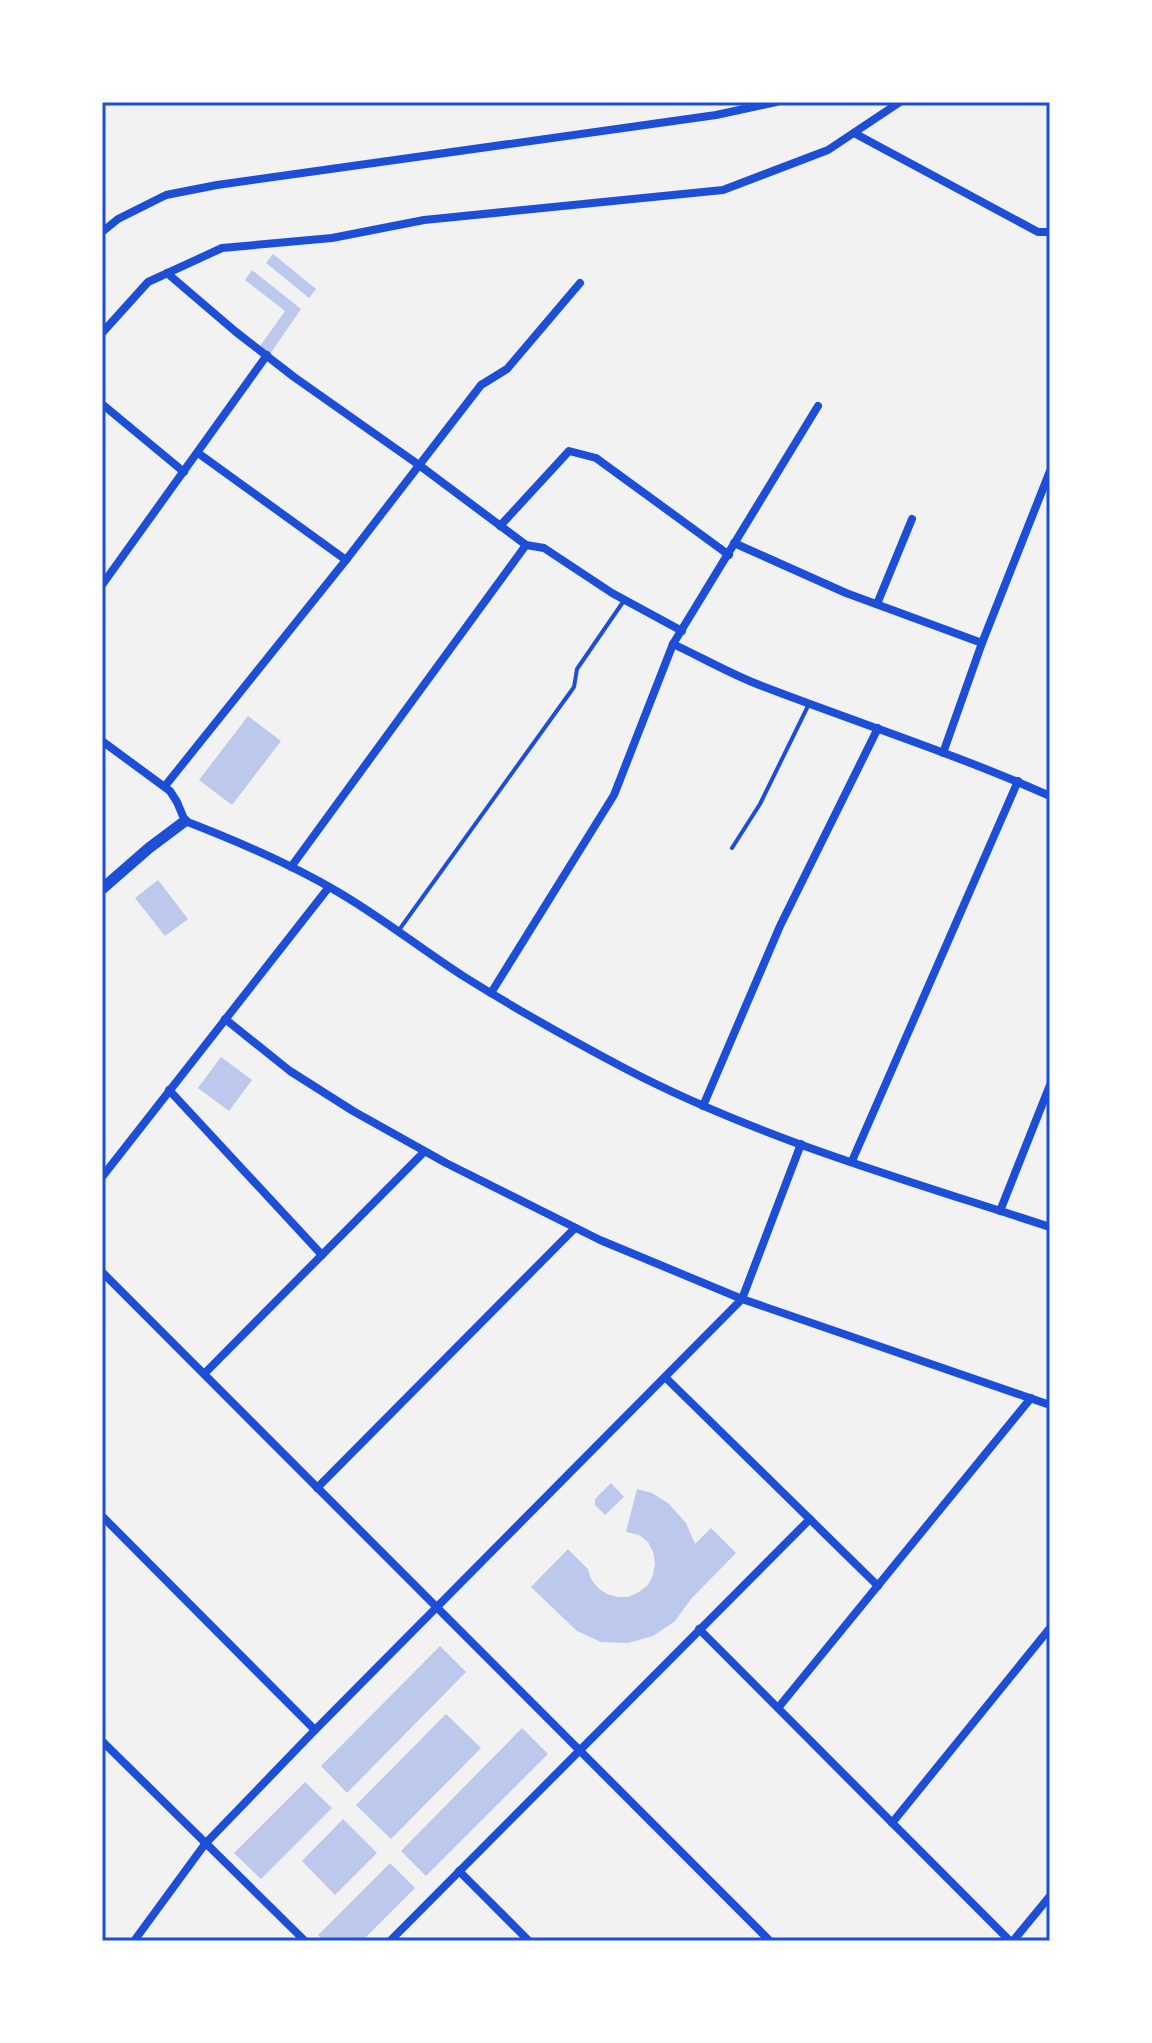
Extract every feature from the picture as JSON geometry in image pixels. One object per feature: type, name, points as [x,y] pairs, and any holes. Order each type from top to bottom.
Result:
[{"type":"street","points":[[102,232],[118,219],[166,195],[217,185],[716,115],[776,102]]},
{"type":"street","points":[[102,333],[148,282],[222,248],[332,238],[424,220],[723,190],[828,150],[900,102]]},
{"type":"street","points":[[854,133],[1038,232],[1050,232]]},
{"type":"street","points":[[167,273],[294,377],[526,545],[544,548],[624,600],[682,631]]},
{"type":"street","points":[[165,786],[481,385],[507,369],[580,283]]},
{"type":"street","points":[[102,585],[267,355]]},
{"type":"street","points":[[102,404],[184,472]]},
{"type":"street","points":[[491,993],[614,795],[673,644],[818,406]]},
{"type":"street","points":[[500,526],[569,451],[596,458],[729,555]]},
{"type":"street","points":[[198,453],[346,560]]},
{"type":"street","points":[[943,753],[982,643],[1050,471]]},
{"type":"street","points":[[877,604],[912,519]]},
{"type":"street","points":[[734,543],[877,604],[982,643]]},
{"type":"street","points":[[291,867],[526,545]]},
{"type":"street","points":[[673,644],[759,685],[1018,781],[1050,796]]},
{"type":"street","points":[[703,1106],[780,926],[878,728]]},
{"type":"street","points":[[102,741],[165,786],[174,796],[185,821],[229,838],[329,887],[491,993],[625,1068],[703,1106],[801,1144],[1050,1227]]},
{"type":"street","points":[[852,1161],[1018,781]]},
{"type":"street","points":[[102,889],[185,821]]},
{"type":"street","points":[[102,1177],[329,887]]},
{"type":"street","points":[[225,1019],[270,1057],[310,1084],[424,1152],[575,1228],[742,1299],[1050,1405]]},
{"type":"street","points":[[1000,1211],[1050,1085]]},
{"type":"street","points":[[169,1090],[322,1255]]},
{"type":"street","points":[[134,1941],[205,1844],[742,1299],[801,1144]]},
{"type":"street","points":[[204,1374],[424,1152]]},
{"type":"street","points":[[317,1488],[575,1228]]},
{"type":"street","points":[[102,1272],[770,1941]]},
{"type":"street","points":[[665,1377],[878,1586]]},
{"type":"street","points":[[778,1708],[1031,1398]]},
{"type":"street","points":[[102,1516],[315,1730]]},
{"type":"street","points":[[390,1941],[810,1519]]},
{"type":"street","points":[[892,1823],[1050,1628]]},
{"type":"street","points":[[699,1629],[1012,1941],[1050,1896]]},
{"type":"street","points":[[102,1741],[305,1941]]},
{"type":"street","points":[[459,1871],[529,1941]]},
{"type":"lane","points":[[397,932],[574,687],[577,669],[624,600]]},
{"type":"lane","points":[[732,848],[760,804],[809,703]]},
{"type":"building","points":[[273,254],[316,289],[309,298],[266,263]]},
{"type":"building","points":[[252,270],[301,309],[270,354],[260,346],[285,311],[245,280]]},
{"type":"building","points":[[248,716],[281,741],[232,805],[199,780]]},
{"type":"building","points":[[158,880],[188,919],[165,936],[135,898]]},
{"type":"building","points":[[221,1057],[252,1080],[229,1111],[198,1088]]},
{"type":"building","points":[[611,1483],[624,1497],[605,1515],[595,1505],[595,1499]]},
{"type":"building","points":[[637,1489],[652,1493],[668,1503],[686,1523],[695,1544],[711,1528],[736,1553],[691,1599],[675,1621],[653,1636],[628,1643],[601,1642],[577,1631],[531,1587],[568,1549],[588,1569],[598,1588],[607,1594],[628,1597],[648,1585],[655,1563],[653,1552],[648,1542],[639,1535],[626,1532]]},
{"type":"building","points":[[440,1646],[466,1672],[347,1793],[321,1766]]},
{"type":"building","points":[[446,1714],[481,1748],[391,1839],[356,1805]]},
{"type":"building","points":[[522,1728],[548,1754],[426,1876],[401,1851]]},
{"type":"building","points":[[305,1782],[332,1808],[261,1879],[234,1853]]},
{"type":"building","points":[[343,1819],[377,1853],[335,1895],[302,1861]]},
{"type":"building","points":[[390,1863],[415,1888],[362,1941],[324,1941],[318,1935]]}]
